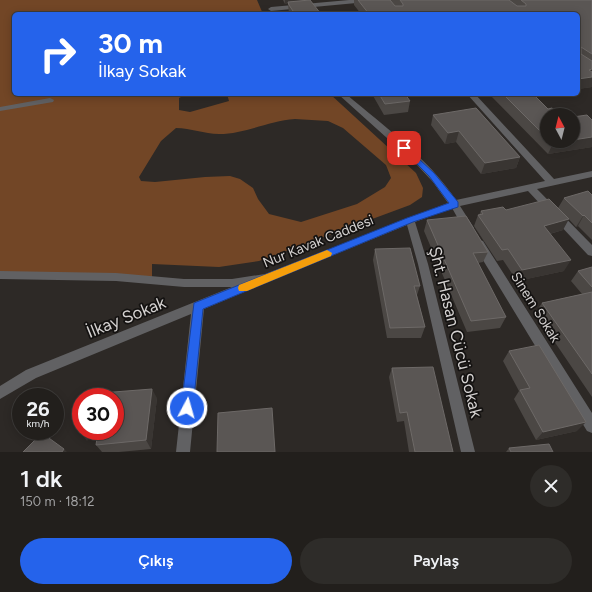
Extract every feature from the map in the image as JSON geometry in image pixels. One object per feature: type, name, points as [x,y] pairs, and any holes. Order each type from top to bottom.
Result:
[{"type":"street","points":[[271,9],[367,0]]},
{"type":"street","name":"Sinem Sokak","points":[[344,96],[432,174],[454,204],[592,426]]},
{"type":"street","points":[[473,96],[552,183]]},
{"type":"street","points":[[0,109],[50,100]]},
{"type":"street","name":"Nur Kavak Caddesi","points":[[0,275],[116,278],[184,283],[232,283],[266,278],[410,220],[454,204],[592,174]]},
{"type":"street","points":[[530,188],[592,252]]},
{"type":"street","name":"Şht. Hasan Cücü Sokak","points":[[410,220],[423,264],[468,452]]},
{"type":"street","name":"İlkay Sokak","points":[[0,393],[31,374],[266,278]]},
{"type":"street","points":[[183,452],[198,306]]},
{"type":"shaded area","points":[[0,0],[257,0],[262,12],[12,12],[12,96],[183,96],[179,98],[179,110],[190,112],[229,101],[228,96],[332,96],[416,173],[423,188],[422,197],[410,205],[259,261],[219,267],[152,264],[152,281],[0,275]],"holes":[[[295,119],[328,121],[343,128],[386,165],[391,178],[385,187],[357,204],[301,222],[269,214],[258,199],[253,188],[240,179],[230,176],[155,182],[141,181],[139,177],[161,141],[176,128],[219,134],[238,132],[275,122]]]},
{"type":"building","points":[[310,0],[319,12],[294,12],[288,2]]},
{"type":"building","points":[[358,0],[390,0],[395,6],[403,6],[400,0],[509,0],[517,6],[526,6],[526,4],[521,0],[592,0],[592,54],[581,47],[581,54],[592,61],[592,69],[589,70],[592,72],[592,77],[580,79],[580,12],[367,12]]},
{"type":"building","points":[[380,96],[406,96],[410,101],[385,104]]},
{"type":"building","points":[[505,96],[535,96],[547,108],[540,108],[540,131]]},
{"type":"building","points":[[476,108],[520,157],[485,163],[459,131],[448,133],[433,115]]},
{"type":"building","points":[[587,115],[592,120],[592,137],[580,139],[580,116]]},
{"type":"building","points":[[588,191],[592,195],[592,223],[564,198]]},
{"type":"building","points":[[549,199],[569,219],[544,226],[571,260],[522,270],[508,249],[502,250],[478,215],[483,214],[481,211],[503,207],[506,210]]},
{"type":"building","points":[[466,216],[488,252],[473,253],[506,317],[471,321],[427,220]]},
{"type":"building","points":[[410,248],[420,286],[414,286],[425,327],[390,328],[375,249]]},
{"type":"building","points":[[592,267],[592,287],[578,271]]},
{"type":"building","points":[[592,292],[592,374],[542,303]]},
{"type":"building","points":[[539,345],[586,422],[543,432],[520,390],[530,388],[509,351]]},
{"type":"building","points":[[433,367],[453,452],[415,452],[407,412],[400,413],[392,368]]},
{"type":"building","points":[[152,389],[146,440],[96,445],[97,440],[124,440],[124,391]]},
{"type":"building","points":[[272,408],[275,452],[217,452],[218,413]]},
{"type":"building","points":[[35,440],[52,440],[64,449],[62,452],[23,452]]},
{"type":"building","points":[[549,444],[553,452],[511,452],[509,448]]},
{"type":"slow traffic","points":[[243,288],[327,253]]},
{"type":"route","points":[[187,408],[198,306],[410,220],[454,204],[432,174],[404,148]]}]
